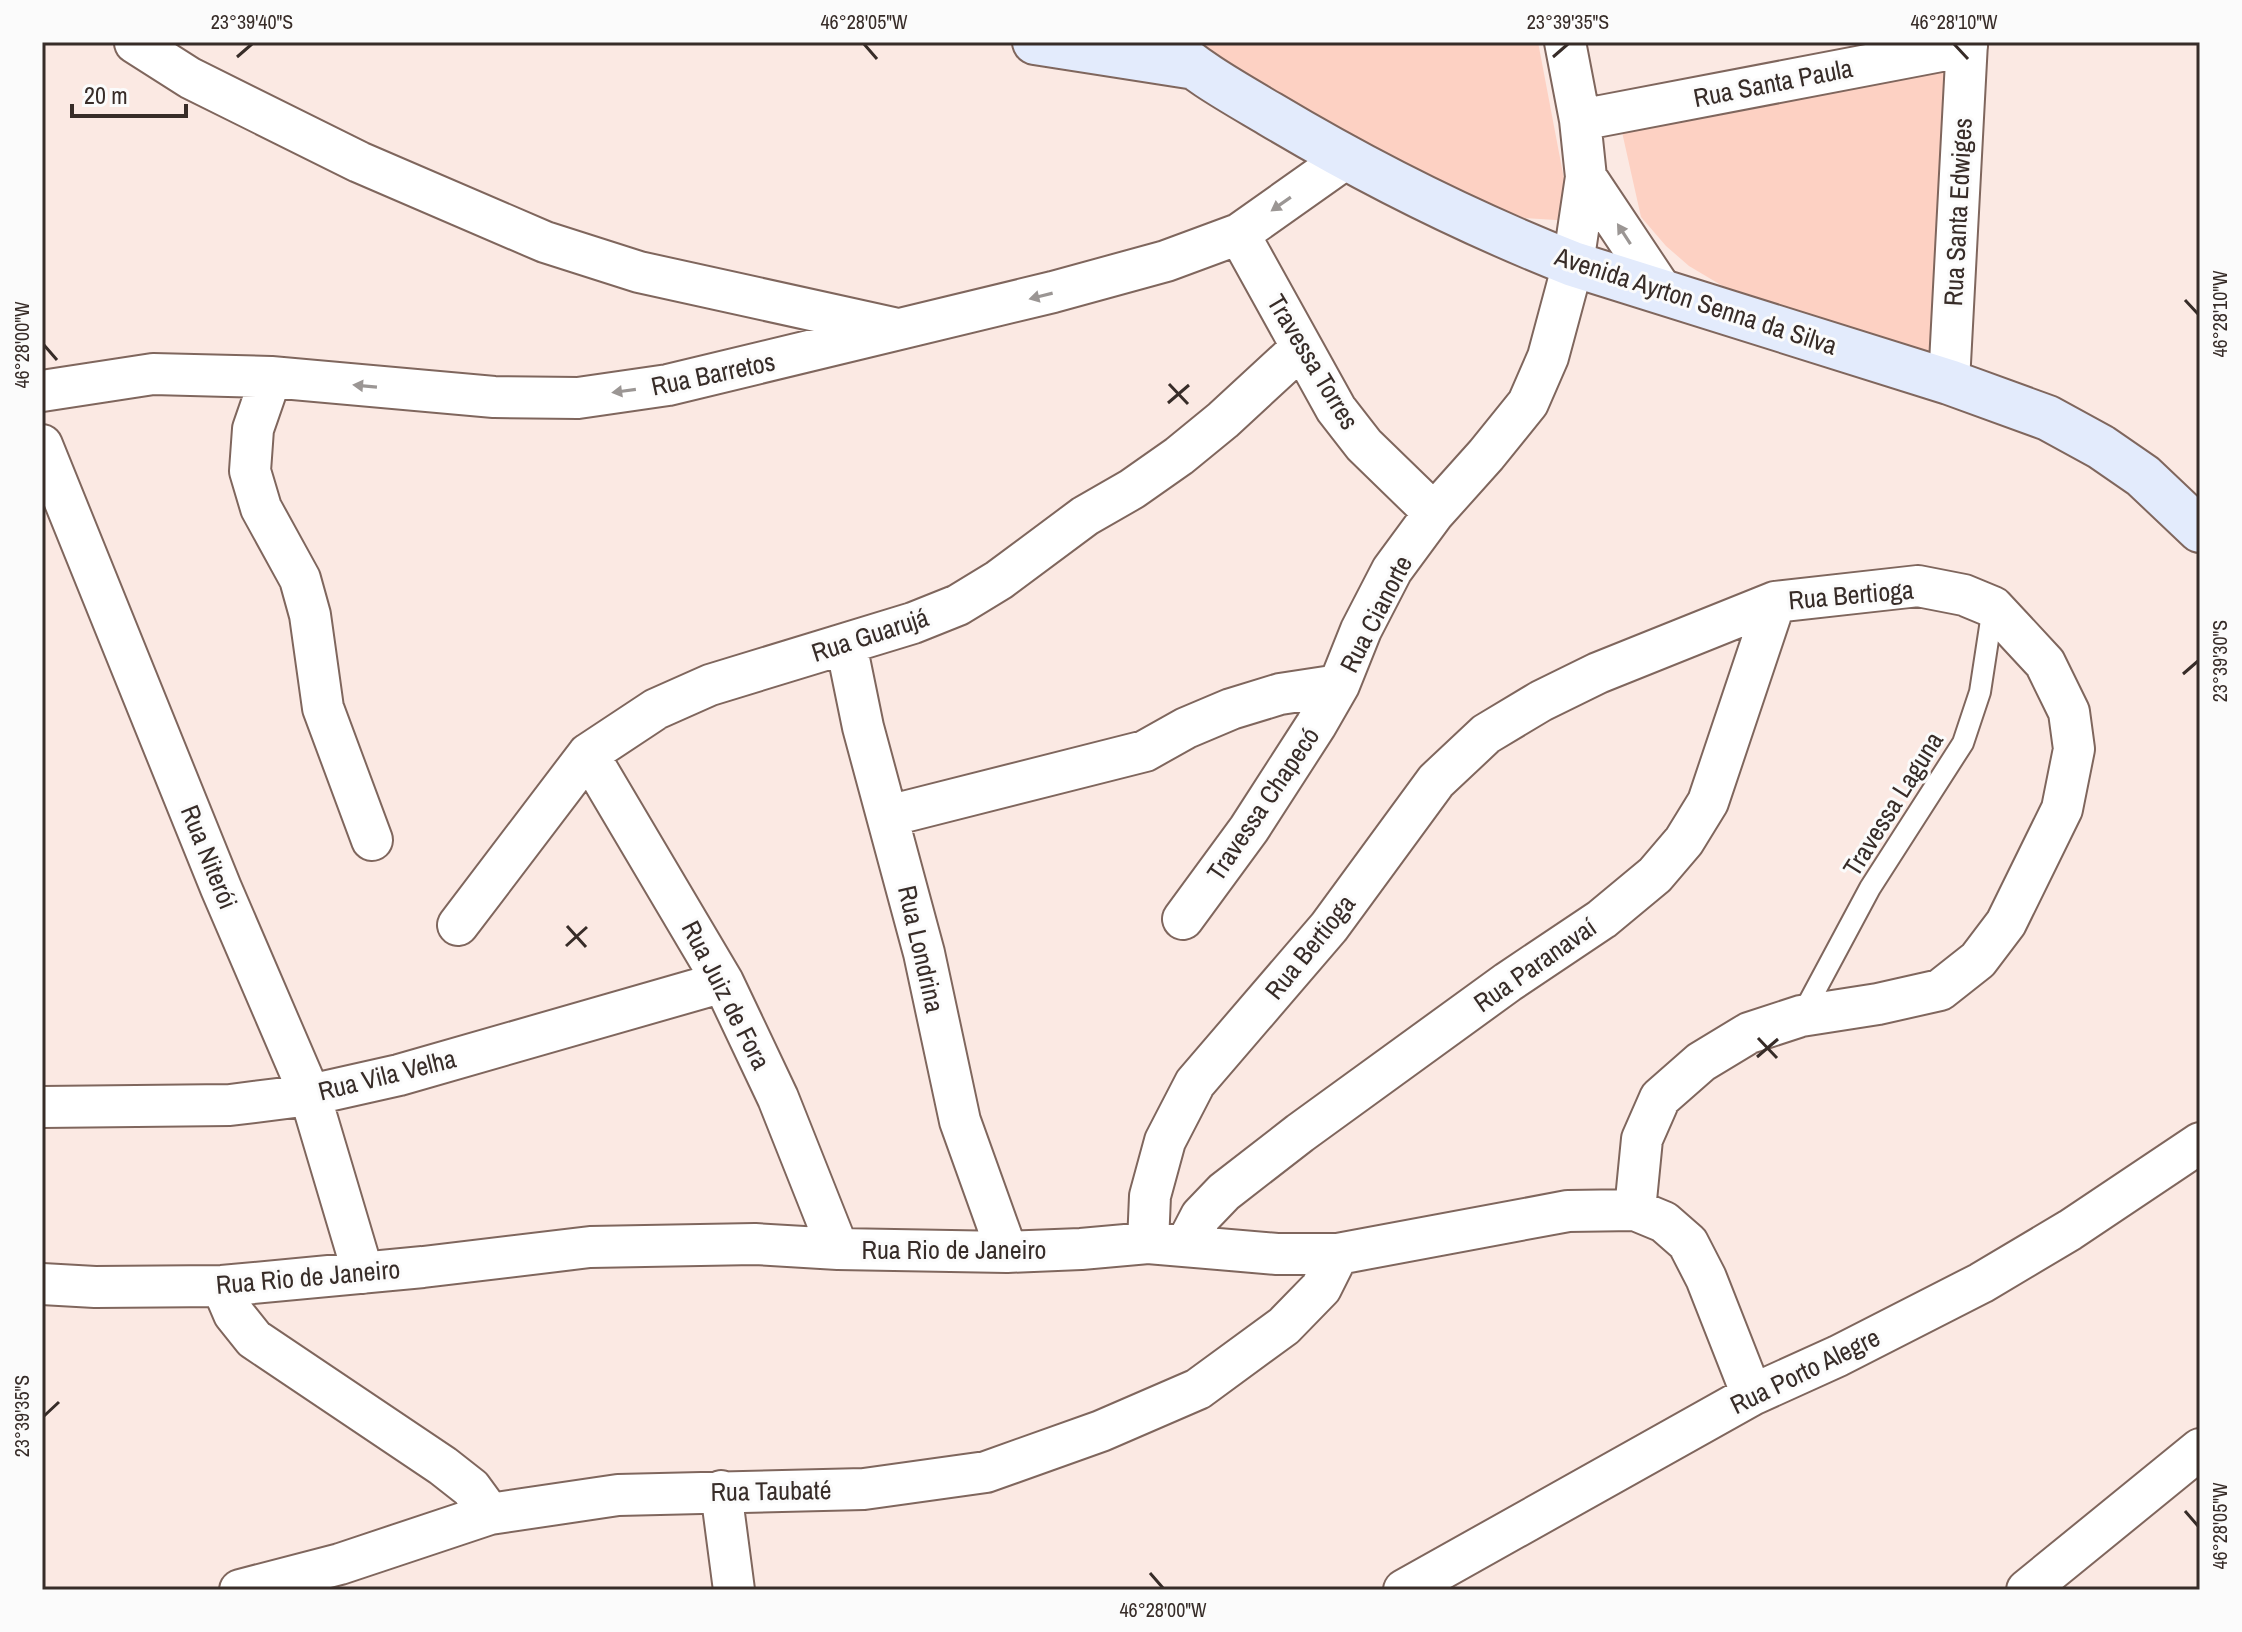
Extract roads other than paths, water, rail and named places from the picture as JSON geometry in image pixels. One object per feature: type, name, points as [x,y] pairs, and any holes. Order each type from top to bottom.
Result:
[{"type":"main road","name":"Avenida Ayrton Senna da Silva","points":[[1035,42],[1177,54],[1345,159],[1535,249],[1573,264],[1949,382],[2048,418],[2101,447],[2143,476],[2200,530]]},
{"type":"street","points":[[1565,42],[1580,120],[1586,177],[1662,291]]},
{"type":"street","points":[[135,43],[190,78],[359,162],[545,242],[639,272],[901,330]]},
{"type":"street","name":"Rua Santa Paula","points":[[1580,120],[1967,44]]},
{"type":"street","name":"Rua Santa Edwiges","points":[[1949,382],[1967,44]]},
{"type":"street","name":"Rua Barretos","points":[[42,391],[153,374],[271,377],[494,397],[578,398],[668,385],[901,330],[1166,261],[1239,234],[1345,159]]},
{"type":"street","name":"Rua Cianorte","points":[[888,816],[1145,751],[1186,728],[1231,709],[1280,694],[1339,685],[1361,630],[1392,570],[1434,513],[1528,403],[1548,357],[1573,264],[1586,177]]},
{"type":"street","name":"Travessa Torres","points":[[1239,234],[1336,409],[1364,445],[1434,513]]},
{"type":"street","name":"Rua Guarujá","points":[[458,925],[588,754],[656,709],[710,685],[913,623],[958,605],[999,580],[1085,516],[1132,489],[1179,456],[1301,348]]},
{"type":"street","points":[[271,377],[253,429],[250,471],[261,508],[300,579],[310,615],[323,708],[372,840]]},
{"type":"street","name":"Rua Niterói","points":[[42,445],[221,888],[310,1095],[363,1273]]},
{"type":"street","name":"Rua Bertioga","points":[[1167,1244],[1150,1196],[1165,1141],[1195,1083],[1329,927],[1436,781],[1486,734],[1541,701],[1598,673],[1775,602],[1918,586],[1964,595],[1993,607],[2045,663],[2069,712],[2074,749],[2062,809],[2006,923],[1978,960],[1940,990],[1801,1016],[1749,1033],[1701,1062],[1660,1098],[1642,1139],[1635,1210]]},
{"type":"street","name":"Rua Paranavaí","points":[[1167,1244],[1235,1183],[1300,1133],[1508,982],[1602,919],[1655,875],[1684,841],[1708,802],[1775,602]]},
{"type":"street","name":"Rua Londrina","points":[[846,644],[863,727],[924,953],[960,1121],[1007,1252]]},
{"type":"street","name":"Travessa Chapecó","points":[[1183,919],[1249,829],[1339,685]]},
{"type":"street","name":"Rua Juiz de Fora","points":[[588,754],[723,982],[778,1098],[838,1249]]},
{"type":"street","name":"Rua Vila Velha","points":[[42,1107],[230,1105],[310,1095],[399,1075],[723,982]]},
{"type":"street","name":"Rua Porto Alegre","points":[[1404,1590],[1752,1395],[1838,1356],[1981,1283],[2070,1230],[2200,1143]]},
{"type":"street","name":"Rua Rio de Janeiro","points":[[42,1284],[95,1287],[222,1286],[590,1247],[755,1244],[1007,1252],[1167,1244],[1277,1254],[1338,1254],[1568,1211],[1635,1210],[1664,1222],[1688,1243],[1706,1278],[1752,1395]]},
{"type":"street","name":"Rua Taubaté","points":[[240,1590],[340,1564],[490,1514],[618,1495],[864,1489],[986,1472],[1101,1431],[1198,1389],[1284,1326],[1321,1288],[1338,1254]]},
{"type":"street","points":[[222,1286],[234,1314],[254,1339],[443,1466],[471,1488],[490,1514]]},
{"type":"street","points":[[2027,1590],[2200,1449]]},
{"type":"street","points":[[721,1491],[734,1590]]},
{"type":"lane","name":"Travessa Laguna","points":[[1801,1016],[1870,888],[1963,743],[1980,692],[1993,607]]}]
